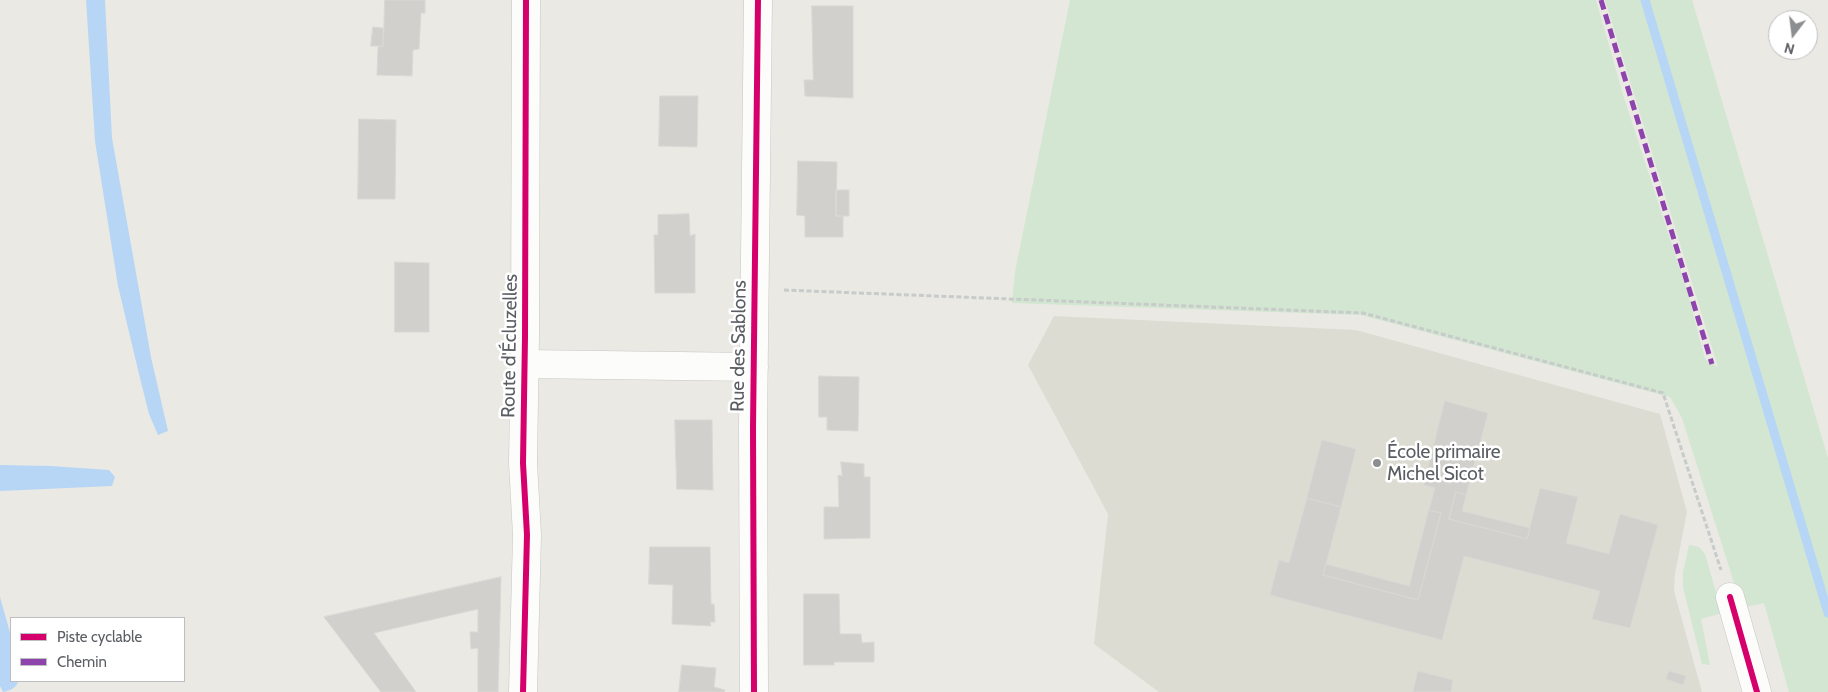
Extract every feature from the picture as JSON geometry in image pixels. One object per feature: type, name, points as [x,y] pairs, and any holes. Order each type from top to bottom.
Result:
[{"type":"street","name":"Route d'Écluzelles","points":[[523,692],[526,535],[523,463],[526,0]]},
{"type":"street","name":"Rue des Sablons","points":[[754,692],[754,367],[758,0]]},
{"type":"street","name":"Rue des Sablons","points":[[525,364],[754,367]]},
{"type":"street","points":[[1730,597],[1757,692]]},
{"type":"path","points":[[755,289],[1363,313],[1663,393],[1730,597]]},
{"type":"shaded area","name":"École primaire Michel Sicot","points":[[1054,316],[1356,330],[1660,414],[1687,512],[1675,574],[1674,591],[1702,692],[1159,692],[1094,644],[1108,514],[1028,365]]},
{"type":"green space","points":[[1070,0],[1596,0],[1624,98],[1688,294],[1705,359],[1718,367],[1605,0],[1692,0],[1828,458],[1828,692],[1789,692],[1764,603],[1742,608],[1682,418],[1670,397],[1361,315],[1012,303],[1015,272]]},
{"type":"green space","points":[[1689,545],[1699,547],[1705,554],[1722,613],[1701,619],[1710,665],[1702,664],[1683,587],[1683,572]]},
{"type":"water","points":[[86,0],[105,0],[112,138],[151,357],[168,431],[158,435],[149,414],[118,286],[95,141]]},
{"type":"water","points":[[0,465],[109,470],[115,477],[112,486],[0,491]]},
{"type":"water","points":[[0,597],[10,632],[10,682],[18,682],[10,690],[3,692],[0,686]]},
{"type":"building","points":[[385,0],[425,0],[425,13],[421,13],[419,49],[413,50],[412,76],[377,75],[378,47],[383,46]]},
{"type":"building","points":[[812,6],[853,6],[853,98],[805,96],[804,80],[813,80]]},
{"type":"building","points":[[373,27],[383,28],[383,46],[371,46]]},
{"type":"building","points":[[660,96],[698,96],[697,147],[659,146]]},
{"type":"building","points":[[359,119],[396,120],[395,199],[358,199]]},
{"type":"building","points":[[798,161],[837,162],[836,216],[843,216],[843,237],[805,237],[805,216],[797,215]]},
{"type":"building","points":[[836,190],[849,190],[849,216],[836,216]]},
{"type":"building","points":[[689,214],[690,236],[695,234],[695,293],[655,293],[654,235],[658,235],[658,215]]},
{"type":"building","points":[[395,262],[429,263],[429,332],[395,332]]},
{"type":"building","points":[[819,376],[859,377],[858,431],[827,430],[827,417],[819,417]]},
{"type":"building","points":[[1445,401],[1488,413],[1466,495],[1456,492],[1449,519],[1527,539],[1540,488],[1578,497],[1566,543],[1609,554],[1620,514],[1658,525],[1630,628],[1592,619],[1600,591],[1464,556],[1442,640],[1270,595],[1279,560],[1289,563],[1307,498],[1341,507],[1323,575],[1418,600],[1441,513],[1429,510],[1435,488],[1424,485]]},
{"type":"building","points":[[675,420],[712,420],[713,490],[677,489]]},
{"type":"building","points":[[1322,440],[1356,449],[1341,507],[1307,498]]},
{"type":"building","points":[[841,462],[864,464],[864,477],[870,477],[870,538],[824,539],[824,507],[839,507],[838,475],[842,476]]},
{"type":"building","points":[[1456,492],[1466,495],[1462,511],[1530,528],[1527,539],[1449,519]]},
{"type":"building","points":[[1429,510],[1441,513],[1418,600],[1323,575],[1326,564],[1409,586]]},
{"type":"building","points":[[650,547],[710,547],[711,604],[714,604],[715,622],[710,622],[711,626],[672,624],[673,585],[649,584]]},
{"type":"building","points":[[501,577],[498,692],[478,692],[478,648],[471,649],[470,632],[478,632],[478,609],[374,633],[416,692],[381,692],[324,617]]},
{"type":"building","points":[[804,594],[839,594],[840,634],[861,634],[862,643],[874,642],[874,662],[834,662],[834,665],[804,665]]},
{"type":"building","points":[[682,665],[716,668],[714,687],[725,690],[724,692],[679,692]]},
{"type":"building","points":[[1418,671],[1453,680],[1451,692],[1413,692]]},
{"type":"building","points":[[1669,671],[1686,676],[1683,685],[1666,679]]},
{"type":"waterway","points":[[1645,0],[1828,613]]},
{"type":"marked path","points":[[1601,0],[1712,364]]},
{"type":"cycle path","points":[[523,692],[527,535],[523,463],[526,0]]},
{"type":"cycle path","points":[[754,692],[753,428],[758,0]]},
{"type":"cycle path","points":[[1730,597],[1757,692]]},
{"type":"place","name":"École primaire Michel Sicot","points":[[1377,463]]}]
